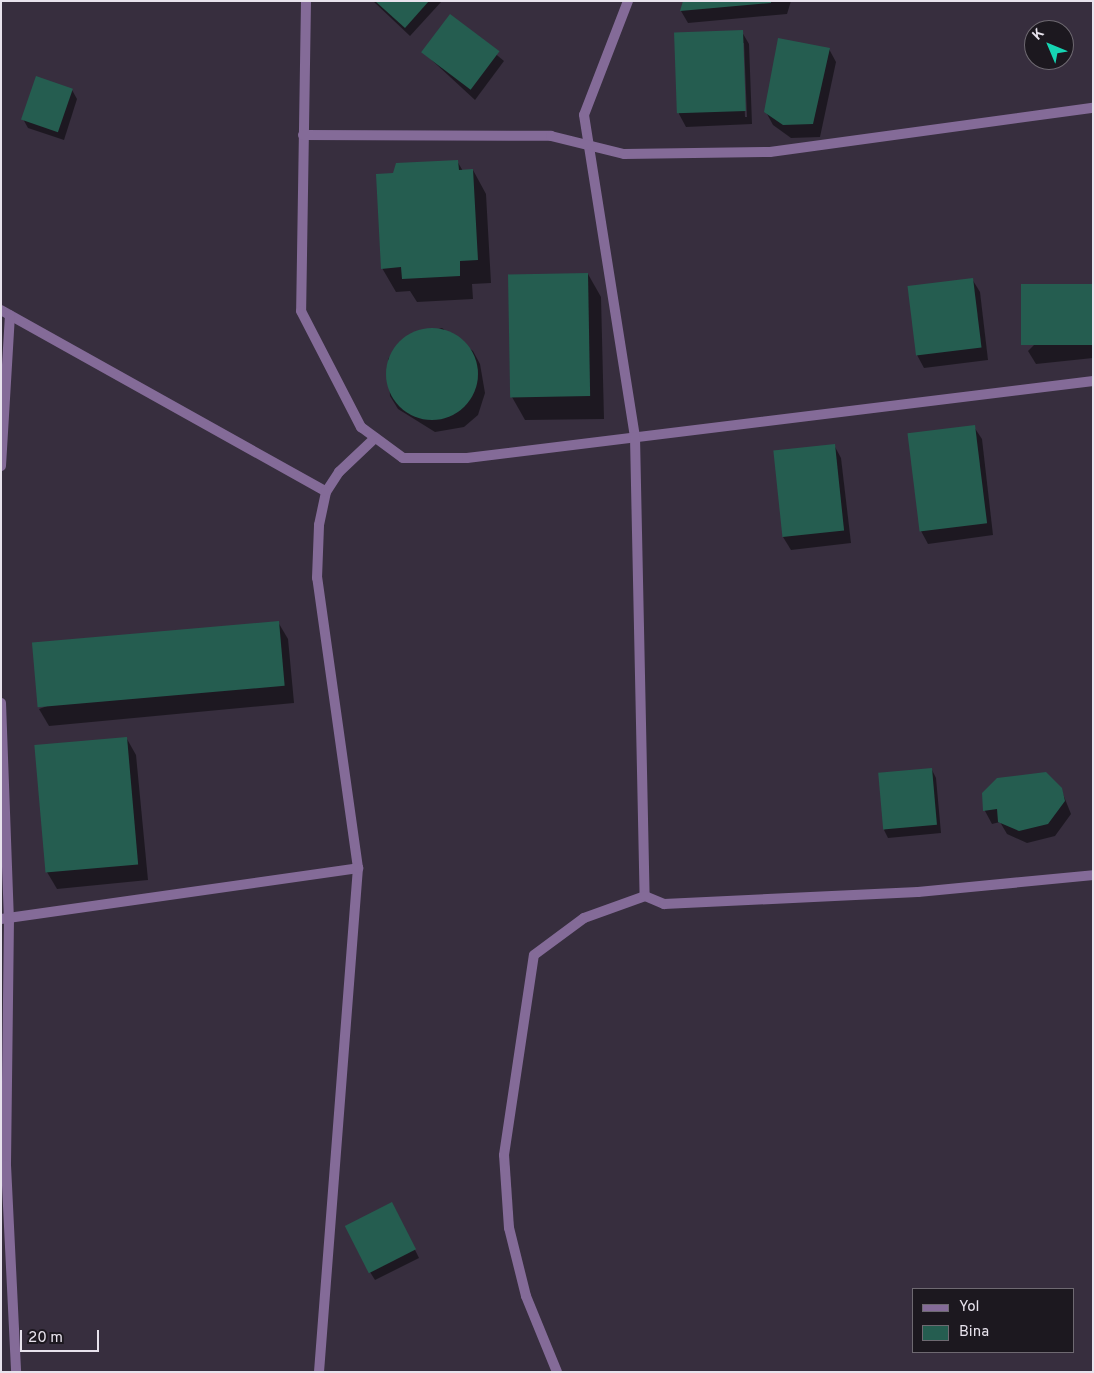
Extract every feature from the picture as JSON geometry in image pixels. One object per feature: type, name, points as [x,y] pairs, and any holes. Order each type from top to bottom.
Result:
[{"type":"street","points":[[306,1],[301,311],[361,427],[403,458],[467,458],[1093,381]]},
{"type":"street","points":[[628,1],[584,115],[586,145],[635,437],[645,896]]},
{"type":"street","points":[[303,135],[551,136],[624,154],[770,152],[1093,108]]},
{"type":"street","points":[[1,466],[5,312],[326,492]]},
{"type":"street","points":[[319,1372],[358,868],[317,578],[326,492],[339,472],[375,438]]},
{"type":"street","points":[[1,703],[5,918],[4,1165],[16,1372]]},
{"type":"street","points":[[5,918],[358,868]]},
{"type":"street","points":[[557,1372],[526,1296],[509,1228],[504,1155],[523,1008],[534,955],[584,918],[645,896],[674,904],[918,892],[1093,875]]},
{"type":"building","points":[[375,1],[429,1],[405,28]]},
{"type":"building","points":[[683,1],[771,1],[771,3],[680,11]]},
{"type":"building","points":[[450,14],[500,51],[471,90],[421,52]]},
{"type":"building","points":[[743,30],[746,111],[677,113],[674,32]]},
{"type":"building","points":[[778,38],[830,48],[813,124],[783,125],[764,112]]},
{"type":"building","points":[[36,76],[73,89],[58,132],[21,119]]},
{"type":"building","points":[[458,160],[459,170],[473,169],[478,260],[460,261],[460,276],[402,279],[401,267],[381,269],[376,174],[393,173],[396,163]]},
{"type":"building","points":[[588,273],[590,396],[510,397],[508,274]]},
{"type":"building","points":[[973,278],[982,347],[916,356],[907,286]]},
{"type":"building","points":[[1021,284],[1093,284],[1093,345],[1021,345]]},
{"type":"building","points":[[432,328],[449,332],[464,342],[474,357],[478,374],[474,391],[464,406],[449,416],[432,420],[415,416],[400,406],[390,391],[386,374],[390,357],[400,342],[415,332]]},
{"type":"building","points":[[975,425],[987,523],[920,532],[908,433]]},
{"type":"building","points":[[835,444],[844,531],[782,537],[773,450]]},
{"type":"building","points":[[279,621],[285,686],[38,707],[32,643]]},
{"type":"building","points":[[127,737],[138,865],[46,873],[34,745]]},
{"type":"building","points":[[932,768],[937,825],[883,829],[878,773]]},
{"type":"building","points":[[1046,772],[1062,788],[1065,801],[1048,824],[1019,831],[998,822],[997,809],[983,811],[982,793],[997,778]]},
{"type":"building","points":[[392,1202],[416,1249],[369,1273],[345,1226]]}]
